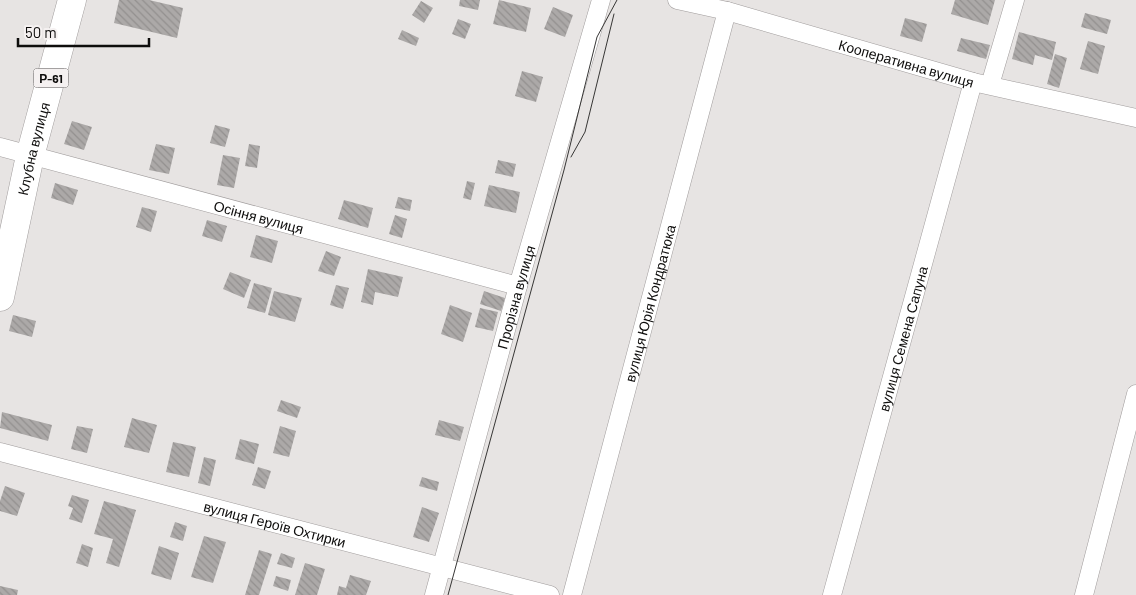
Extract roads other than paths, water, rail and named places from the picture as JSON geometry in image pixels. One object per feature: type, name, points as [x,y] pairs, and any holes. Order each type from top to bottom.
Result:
[{"type":"main road","name":"Клубна вулиця","points":[[0,297],[30,156],[72,0]]},
{"type":"street","name":"Прорізна вулиця","points":[[434,595],[518,286],[601,0]]},
{"type":"street","name":"Кооперативна вулиця","points":[[677,0],[727,11],[981,84],[1136,118]]},
{"type":"street","name":"вулиця Семена Сапуна","points":[[832,595],[981,84],[1015,0]]},
{"type":"street","name":"вулиця Юрія Кондратюка","points":[[572,595],[727,11]]},
{"type":"street","name":"Осіння вулиця","points":[[0,147],[518,286]]},
{"type":"street","points":[[1084,595],[1136,394]]},
{"type":"street","name":"вулиця Героїв Охтирки","points":[[0,452],[550,595]]},
{"type":"tram line","points":[[448,595],[564,170],[597,37],[617,0]]},
{"type":"tram line","points":[[571,157],[585,132],[614,14]]}]
